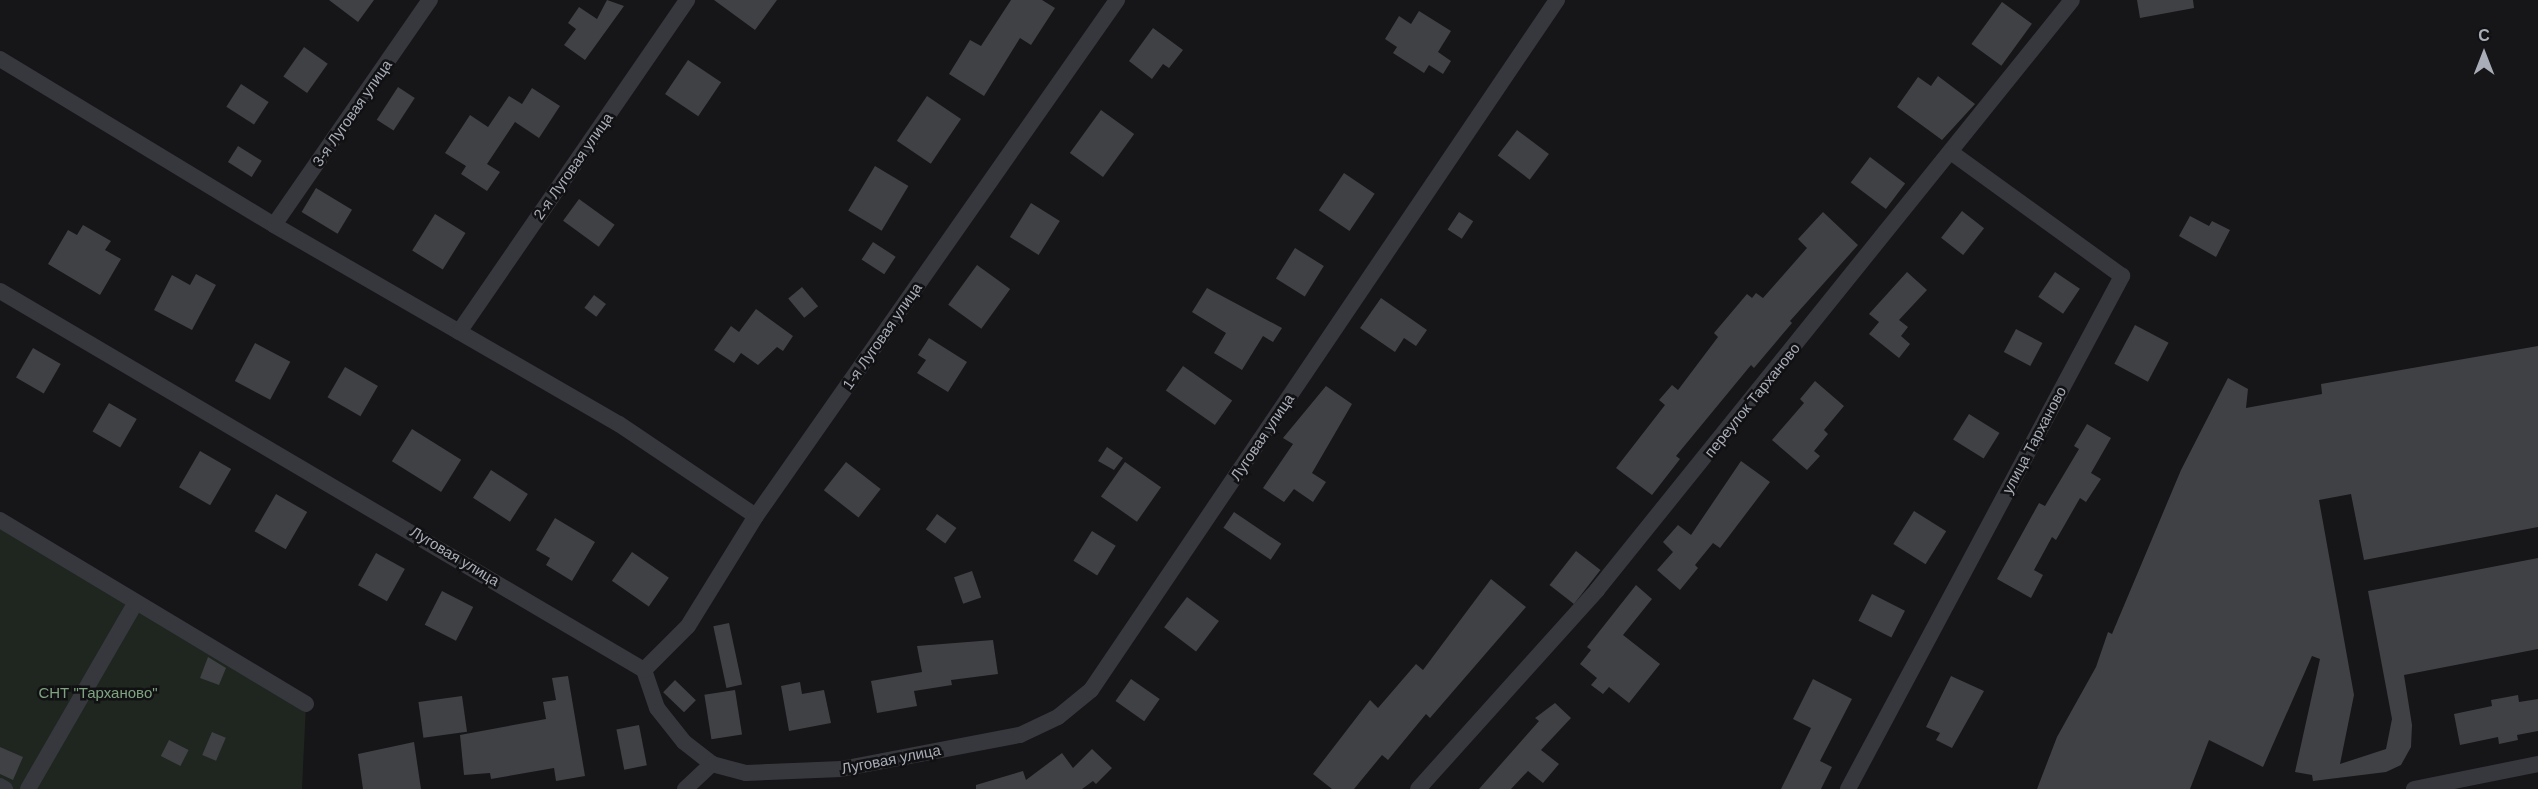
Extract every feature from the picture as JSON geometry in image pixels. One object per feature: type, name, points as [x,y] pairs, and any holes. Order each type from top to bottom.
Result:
[{"type":"street","name":"3-я Луговая улица","points":[[274,225],[430,0]]},
{"type":"street","name":"2-я Луговая улица","points":[[459,332],[687,0]]},
{"type":"street","name":"1-я Луговая улица","points":[[644,670],[688,626],[756,516],[1117,0]]},
{"type":"street","name":"Луговая улица","points":[[0,291],[644,670],[657,708],[684,742],[712,764],[746,773],[841,770],[1020,735],[1076,706],[1098,680],[1557,0]]},
{"type":"street","name":"переулок Тарханово","points":[[1419,789],[1597,590],[1952,153],[2072,0]]},
{"type":"street","points":[[0,59],[274,225],[620,424],[756,516]]},
{"type":"street","name":"улица Тарханово","points":[[1848,789],[2122,276],[1952,153]]},
{"type":"street","points":[[0,520],[135,604],[306,704]]},
{"type":"street","points":[[28,789],[135,604]]},
{"type":"street","points":[[685,789],[712,764]]},
{"type":"street","points":[[2414,789],[2538,765]]},
{"type":"street","points":[[0,786],[5,789]]},
{"type":"green space","name":"СНТ \"Тарханово\"","points":[[0,526],[306,704],[302,789],[0,789]]},
{"type":"building","points":[[329,0],[374,0],[358,22]]},
{"type":"building","points":[[607,0],[624,6],[585,60],[564,45],[576,29],[568,23],[579,7],[597,19]]},
{"type":"building","points":[[714,0],[777,0],[755,30]]},
{"type":"building","points":[[1011,0],[1042,0],[1055,8],[1031,45],[1020,38],[984,96],[949,74],[970,40],[981,46]]},
{"type":"building","points":[[2137,0],[2193,0],[2194,8],[2140,18]]},
{"type":"building","points":[[2002,2],[2032,24],[2001,66],[1971,44]]},
{"type":"building","points":[[1419,11],[1451,31],[1438,52],[1451,61],[1443,74],[1429,65],[1424,73],[1393,53],[1397,47],[1385,39],[1399,16],[1411,24]]},
{"type":"building","points":[[1153,28],[1183,50],[1169,68],[1163,64],[1152,79],[1129,61]]},
{"type":"building","points":[[304,47],[328,64],[307,93],[283,76]]},
{"type":"building","points":[[688,60],[721,82],[698,116],[665,94]]},
{"type":"building","points":[[1938,76],[1975,104],[1942,140],[1897,107],[1918,77],[1931,86]]},
{"type":"building","points":[[241,84],[269,102],[254,125],[226,107]]},
{"type":"building","points":[[398,87],[415,98],[394,131],[377,120]]},
{"type":"building","points":[[532,88],[560,106],[539,138],[515,122],[487,164],[500,172],[487,191],[461,174],[466,166],[445,153],[470,115],[488,127],[509,96],[522,104]]},
{"type":"building","points":[[927,96],[961,119],[931,164],[897,141]]},
{"type":"building","points":[[1101,110],[1134,134],[1103,177],[1070,153]]},
{"type":"building","points":[[1517,130],[1549,154],[1530,180],[1498,156]]},
{"type":"building","points":[[238,146],[262,161],[252,177],[228,162]]},
{"type":"building","points":[[1870,157],[1905,183],[1886,209],[1851,183]]},
{"type":"building","points":[[875,166],[908,186],[882,231],[848,211]]},
{"type":"building","points":[[1344,173],[1375,194],[1350,231],[1319,210]]},
{"type":"building","points":[[316,188],[352,210],[338,234],[302,212]]},
{"type":"building","points":[[579,199],[615,225],[599,247],[563,221]]},
{"type":"building","points":[[1031,203],[1060,221],[1039,255],[1010,237]]},
{"type":"building","points":[[1962,211],[1984,228],[1963,255],[1941,238]]},
{"type":"building","points":[[1459,212],[1473,221],[1462,239],[1448,230]]},
{"type":"building","points":[[1823,212],[1858,245],[1790,321],[1792,323],[1754,368],[1751,365],[1676,456],[1680,459],[1652,495],[1616,468],[1665,405],[1659,400],[1672,385],[1678,390],[1718,337],[1714,333],[1747,294],[1752,298],[1756,293],[1763,298],[1807,248],[1798,239]]},
{"type":"building","points":[[435,214],[466,233],[443,270],[412,250]]},
{"type":"building","points":[[2190,216],[2209,226],[2212,221],[2230,230],[2216,257],[2179,236]]},
{"type":"building","points":[[83,225],[111,241],[105,250],[121,259],[100,295],[48,264],[68,230],[77,235]]},
{"type":"building","points":[[873,242],[896,257],[884,274],[862,260]]},
{"type":"building","points":[[1295,248],[1324,266],[1305,297],[1276,279]]},
{"type":"building","points":[[977,265],[1010,289],[981,329],[948,305]]},
{"type":"building","points":[[1907,272],[1927,290],[1899,320],[1908,327],[1901,336],[1910,344],[1899,358],[1869,334],[1879,322],[1869,314]]},
{"type":"building","points":[[2055,272],[2080,289],[2063,314],[2038,297]]},
{"type":"building","points":[[196,274],[216,285],[192,330],[154,310],[172,275],[190,285]]},
{"type":"building","points":[[802,287],[818,306],[804,318],[788,299]]},
{"type":"building","points":[[1207,288],[1282,328],[1273,342],[1263,336],[1242,370],[1214,353],[1226,333],[1192,312]]},
{"type":"building","points":[[594,295],[606,304],[596,317],[584,308]]},
{"type":"building","points":[[1381,298],[1427,330],[1416,346],[1404,338],[1395,352],[1360,328]]},
{"type":"building","points":[[756,309],[793,336],[783,351],[777,347],[758,365],[741,353],[734,363],[714,350],[731,326],[739,332]]},
{"type":"building","points":[[2135,325],[2169,343],[2148,382],[2114,364]]},
{"type":"building","points":[[2016,329],[2042,343],[2030,366],[2004,352]]},
{"type":"building","points":[[929,338],[967,362],[948,392],[917,373],[926,360],[918,355]]},
{"type":"building","points":[[255,343],[290,362],[270,400],[235,381]]},
{"type":"building","points":[[2538,346],[2538,527],[2364,560],[2351,494],[2319,500],[2354,695],[2340,764],[2386,749],[2392,719],[2368,591],[2538,558],[2538,649],[2404,675],[2412,725],[2411,747],[2401,765],[2386,772],[2313,781],[2312,775],[2295,772],[2320,659],[2312,656],[2263,767],[2209,740],[2190,789],[2037,789],[2057,737],[2096,667],[2108,632],[2112,634],[2181,470],[2228,378],[2248,389],[2246,408],[2322,394],[2321,384]]},
{"type":"building","points":[[33,348],[61,364],[44,393],[16,377]]},
{"type":"building","points":[[1183,366],[1232,400],[1215,425],[1166,391]]},
{"type":"building","points":[[345,367],[378,386],[360,416],[328,397]]},
{"type":"building","points":[[1815,381],[1844,406],[1824,430],[1828,434],[1814,451],[1820,456],[1807,470],[1772,440],[1804,403],[1800,399]]},
{"type":"building","points":[[1326,386],[1352,404],[1312,473],[1326,482],[1313,502],[1294,489],[1284,502],[1263,488],[1293,444],[1283,438]]},
{"type":"building","points":[[109,403],[137,419],[120,448],[92,432]]},
{"type":"building","points":[[1969,414],[2000,433],[1984,459],[1953,439]]},
{"type":"building","points":[[2087,424],[2111,438],[2091,473],[2101,479],[2086,502],[2080,498],[2056,540],[2052,537],[2034,570],[2043,575],[2031,598],[1997,579],[2039,503],[2045,506],[2079,449],[2074,446]]},
{"type":"building","points":[[412,429],[461,460],[441,492],[392,461]]},
{"type":"building","points":[[1107,447],[1123,458],[1114,470],[1098,461]]},
{"type":"building","points":[[200,451],[231,469],[210,505],[179,487]]},
{"type":"building","points":[[1741,461],[1770,482],[1720,548],[1713,543],[1695,565],[1698,568],[1680,590],[1657,570],[1673,552],[1663,542],[1678,525],[1691,535]]},
{"type":"building","points":[[846,462],[881,489],[859,517],[824,490]]},
{"type":"building","points":[[1125,462],[1161,487],[1137,522],[1101,496]]},
{"type":"building","points":[[491,470],[528,494],[510,522],[473,498]]},
{"type":"building","points":[[276,494],[307,512],[286,549],[255,531]]},
{"type":"building","points":[[1914,511],[1946,531],[1926,564],[1893,544]]},
{"type":"building","points":[[1234,512],[1281,544],[1271,560],[1223,528]]},
{"type":"building","points":[[937,514],[956,528],[945,543],[926,529]]},
{"type":"building","points":[[555,518],[595,542],[572,581],[546,565],[550,558],[536,550]]},
{"type":"building","points":[[1092,531],[1116,546],[1097,576],[1073,561]]},
{"type":"building","points":[[1576,551],[1600,570],[1574,604],[1550,585]]},
{"type":"building","points":[[632,552],[669,578],[649,606],[612,581]]},
{"type":"building","points":[[376,553],[405,569],[387,601],[358,585]]},
{"type":"building","points":[[972,571],[981,597],[963,604],[954,577]]},
{"type":"building","points":[[1491,579],[1526,607],[1430,718],[1426,714],[1388,760],[1382,755],[1354,789],[1332,789],[1313,774],[1370,700],[1378,708],[1416,664],[1423,670]]},
{"type":"building","points":[[1636,585],[1652,599],[1623,635],[1660,664],[1629,703],[1609,687],[1603,694],[1591,685],[1597,678],[1580,664],[1591,650],[1587,647]]},
{"type":"building","points":[[442,591],[473,607],[456,641],[425,625]]},
{"type":"building","points":[[1872,594],[1905,611],[1891,638],[1858,621]]},
{"type":"building","points":[[1187,597],[1219,621],[1196,651],[1164,627]]},
{"type":"building","points":[[729,623],[742,685],[726,688],[713,626]]},
{"type":"building","points":[[993,640],[998,674],[951,680],[952,685],[914,691],[917,706],[877,713],[871,681],[922,672],[917,646]]},
{"type":"building","points":[[208,657],[226,668],[219,685],[200,678]]},
{"type":"building","points":[[568,676],[585,776],[556,781],[554,768],[491,779],[490,773],[464,775],[460,735],[546,719],[543,702],[556,700],[552,678]]},
{"type":"building","points":[[1951,676],[1984,691],[1952,748],[1936,740],[1940,733],[1926,727]]},
{"type":"building","points":[[1131,679],[1160,699],[1144,721],[1116,701]]},
{"type":"building","points":[[1813,679],[1852,699],[1820,761],[1832,767],[1821,789],[1781,789],[1811,728],[1793,719]]},
{"type":"building","points":[[675,680],[696,700],[684,712],[663,692]]},
{"type":"building","points":[[800,682],[802,694],[824,690],[831,723],[789,731],[781,686]]},
{"type":"building","points":[[735,690],[742,734],[711,739],[704,695]]},
{"type":"building","points":[[2518,695],[2519,702],[2538,699],[2538,731],[2517,735],[2518,740],[2499,744],[2498,737],[2460,745],[2454,714],[2492,706],[2491,700]]},
{"type":"building","points":[[462,696],[467,732],[423,738],[418,702]]},
{"type":"building","points":[[1555,703],[1571,718],[1541,750],[1559,764],[1543,783],[1528,771],[1511,789],[1479,789],[1539,721],[1535,718]]},
{"type":"building","points":[[639,725],[647,765],[624,770],[616,729]]},
{"type":"building","points":[[212,732],[226,738],[216,761],[202,755]]},
{"type":"building","points":[[169,740],[189,750],[180,766],[161,756]]},
{"type":"building","points":[[414,742],[421,789],[363,789],[358,754]]},
{"type":"building","points":[[0,747],[23,757],[13,780],[0,774]]},
{"type":"building","points":[[1092,749],[1112,768],[1096,784],[1093,781],[1082,789],[976,789],[976,785],[1023,771],[1026,780],[1062,753],[1073,768]]}]
